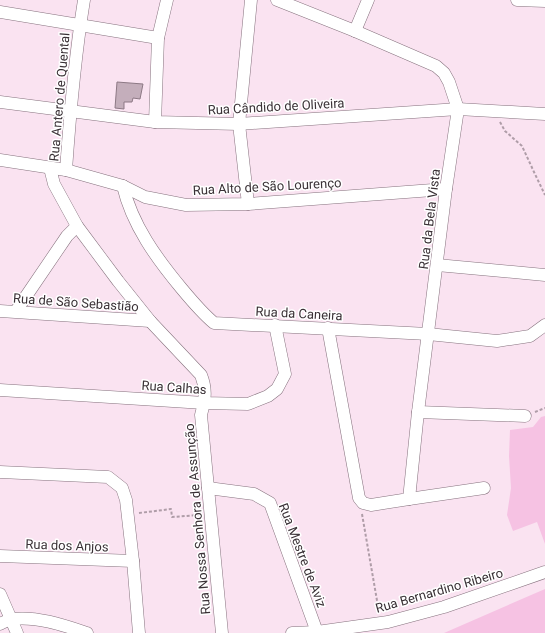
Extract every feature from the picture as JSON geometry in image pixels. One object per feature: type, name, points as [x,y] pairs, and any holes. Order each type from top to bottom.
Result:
[{"type":"street","name":"Rua Antero de Quental","points":[[66,170],[80,25],[84,0]]},
{"type":"street","points":[[155,122],[158,38],[167,0]]},
{"type":"street","points":[[248,204],[239,124],[251,0]]},
{"type":"street","points":[[277,0],[356,31],[436,66],[444,73],[449,82],[458,109]]},
{"type":"street","points":[[356,31],[368,0]]},
{"type":"street","points":[[517,0],[545,2]]},
{"type":"street","points":[[0,12],[158,38]]},
{"type":"street","name":"Rua Cândido de Oliveira","points":[[0,102],[155,122],[239,124],[458,109],[545,114]]},
{"type":"street","name":"Rua da Bela Vista","points":[[409,499],[418,412],[446,189],[458,109]]},
{"type":"street","name":"Rua Alto de São Lourenço","points":[[0,160],[66,170],[123,186],[145,197],[186,205],[248,204],[446,189]]},
{"type":"street","name":"Rua Nossa Senhora de Assunção","points":[[50,168],[54,184],[77,226],[150,321],[201,375],[205,386],[204,403],[201,415],[222,633]]},
{"type":"street","name":"Rua da Caneira","points":[[123,186],[132,214],[160,262],[203,313],[214,323],[428,334],[497,341],[530,336],[545,325]]},
{"type":"street","points":[[16,311],[67,236],[77,226]]},
{"type":"street","points":[[437,264],[545,275]]},
{"type":"street","name":"Rua de São Sebastião","points":[[0,311],[150,321]]},
{"type":"street","name":"Rua Calhas","points":[[0,390],[204,403],[248,404],[268,396],[277,389],[285,374],[275,325]]},
{"type":"street","points":[[328,328],[359,498],[363,503],[371,506],[484,488]]},
{"type":"street","points":[[418,412],[525,416]]},
{"type":"street","points":[[0,472],[108,477],[122,488],[126,500],[133,561],[138,633]]},
{"type":"street","name":"Rua Mestre de Aviz","points":[[208,488],[254,494],[270,503],[317,632]]},
{"type":"street","name":"Rua dos Anjos","points":[[0,556],[133,561]]},
{"type":"street","name":"Rua Bernardino Ribeiro","points":[[292,633],[317,632],[382,623],[444,607],[545,572]]},
{"type":"street","points":[[0,594],[5,622],[17,633]]},
{"type":"street","points":[[5,622],[31,620],[56,623],[87,633]]},
{"type":"path","points":[[502,112],[499,121],[505,131],[522,146],[545,194]]},
{"type":"path","points":[[363,503],[362,511],[382,623]]},
{"type":"path","points":[[127,514],[171,509],[172,518],[210,514]]},
{"type":"shaded area","points":[[545,416],[545,544],[537,522],[513,531],[507,515],[511,488],[509,456],[510,430],[533,427],[541,417]]},
{"type":"shaded area","points":[[545,589],[545,633],[444,633]]},
{"type":"building","points":[[117,82],[143,84],[140,99],[133,98],[132,102],[124,102],[124,109],[115,108]]}]
